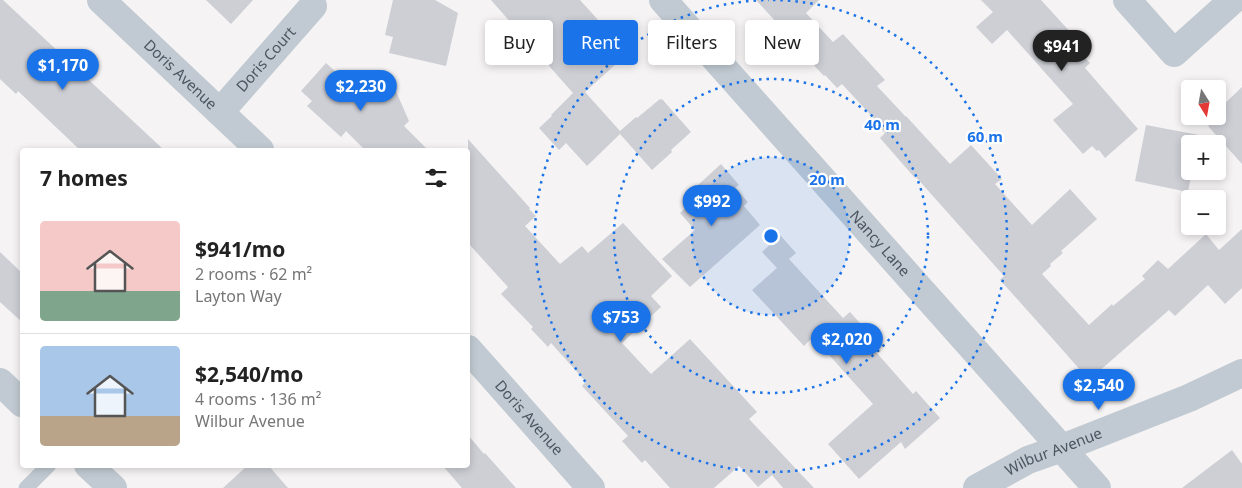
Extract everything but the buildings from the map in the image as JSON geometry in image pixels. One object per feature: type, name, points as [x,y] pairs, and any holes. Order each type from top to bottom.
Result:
[{"type":"street","name":"Doris Avenue","points":[[101,0],[258,148]]},
{"type":"street","name":"Nancy Lane","points":[[663,0],[1097,488]]},
{"type":"street","points":[[1127,0],[1174,53],[1233,0]]},
{"type":"street","name":"Doris Court","points":[[220,112],[313,6]]},
{"type":"street","name":"Doris Avenue","points":[[470,351],[591,488]]},
{"type":"street","name":"Wilbur Avenue","points":[[976,488],[1028,460],[1189,398],[1242,373]]},
{"type":"street","points":[[0,382],[20,401]]},
{"type":"street","points":[[91,468],[113,488]]},
{"type":"lane","points":[[26,488],[46,468]]}]
